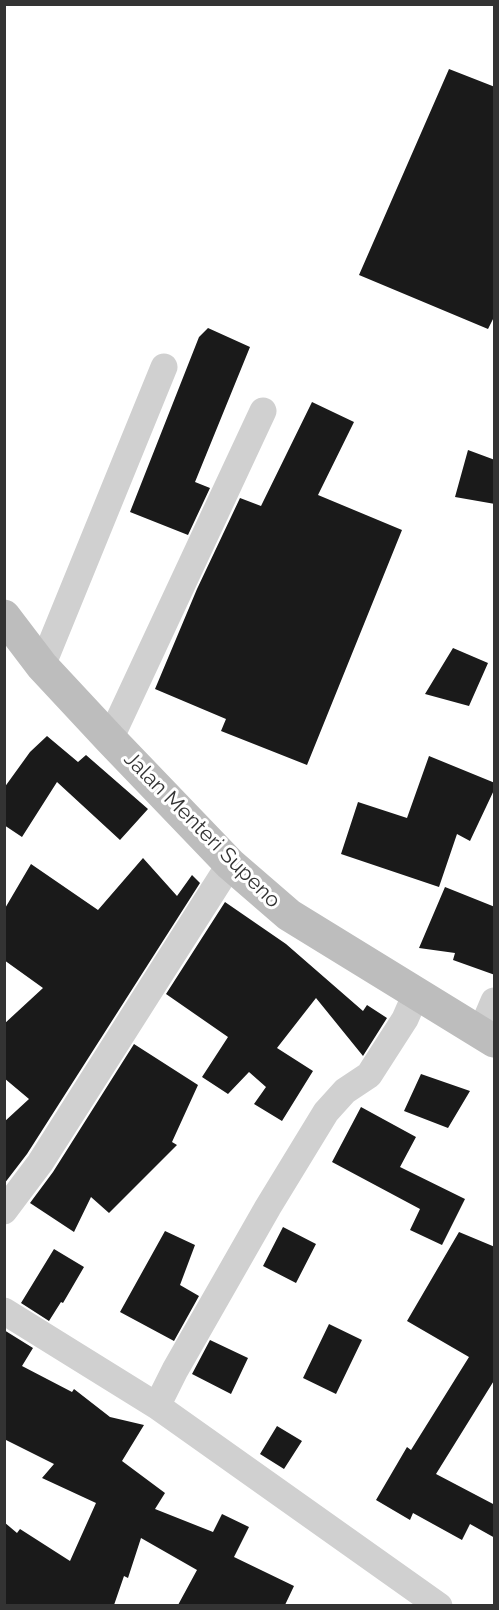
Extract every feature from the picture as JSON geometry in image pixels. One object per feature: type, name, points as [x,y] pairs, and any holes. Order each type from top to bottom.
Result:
[{"type":"main road","name":"Jalan Menteri Supeno","points":[[4,616],[42,666],[230,864],[289,915],[488,1038]]},
{"type":"street","points":[[42,666],[164,367]]},
{"type":"street","points":[[111,739],[263,411]]},
{"type":"street","points":[[4,1211],[40,1163],[230,864]]},
{"type":"street","points":[[157,1406],[262,1217],[326,1112],[345,1091],[369,1075],[405,1019],[416,993]]},
{"type":"street","points":[[488,1038],[495,1001]]},
{"type":"street","points":[[4,1311],[157,1406],[439,1605]]},
{"type":"building","points":[[449,69],[495,87],[495,315],[488,329],[359,275]]},
{"type":"building","points":[[208,328],[250,347],[195,482],[210,488],[188,535],[130,512],[199,337]]},
{"type":"building","points":[[312,402],[354,422],[318,495],[402,530],[307,765],[221,731],[226,719],[155,689],[197,589],[240,498],[261,506]]},
{"type":"building","points":[[468,450],[495,460],[495,504],[455,497]]},
{"type":"building","points":[[453,648],[488,663],[469,706],[425,694]]},
{"type":"building","points":[[47,736],[78,762],[86,755],[148,809],[120,840],[57,782],[22,837],[4,825],[4,788],[30,752]]},
{"type":"building","points":[[429,756],[495,783],[495,788],[470,841],[457,834],[439,887],[341,854],[358,802],[407,818]]},
{"type":"building","points":[[143,858],[177,896],[192,875],[200,883],[27,1154],[4,1184],[4,1122],[29,1099],[4,1078],[4,1024],[43,988],[4,960],[4,910],[31,864],[98,910]]},
{"type":"building","points":[[445,887],[495,907],[495,975],[453,960],[455,953],[419,948]]},
{"type":"building","points":[[225,902],[286,944],[363,1011],[367,1005],[387,1018],[363,1056],[316,998],[277,1048],[313,1071],[282,1121],[254,1104],[266,1087],[249,1072],[228,1094],[202,1077],[228,1037],[166,994]]},
{"type":"building","points":[[134,1044],[198,1085],[172,1142],[177,1145],[109,1213],[91,1197],[74,1232],[30,1203],[53,1172]]},
{"type":"building","points":[[421,1074],[470,1091],[448,1128],[404,1111]]},
{"type":"building","points":[[361,1107],[416,1137],[400,1167],[465,1199],[442,1245],[410,1230],[420,1209],[332,1162]]},
{"type":"building","points":[[283,1227],[316,1244],[296,1283],[263,1266]]},
{"type":"building","points":[[165,1231],[195,1245],[180,1285],[199,1296],[174,1341],[120,1312]]},
{"type":"building","points":[[459,1232],[495,1247],[495,1379],[436,1474],[495,1505],[495,1538],[470,1524],[462,1540],[413,1513],[410,1520],[376,1500],[407,1447],[411,1450],[469,1357],[407,1321]]},
{"type":"building","points":[[54,1249],[84,1267],[63,1303],[61,1302],[49,1321],[21,1303]]},
{"type":"building","points":[[329,1324],[362,1340],[336,1394],[303,1378]]},
{"type":"building","points":[[4,1330],[33,1348],[22,1366],[72,1392],[74,1389],[110,1417],[144,1425],[122,1461],[165,1493],[155,1509],[213,1532],[222,1514],[249,1527],[234,1557],[294,1586],[285,1605],[178,1605],[197,1570],[141,1538],[128,1578],[124,1576],[114,1605],[4,1605],[4,1522],[17,1533],[20,1529],[70,1561],[96,1503],[42,1478],[54,1464],[4,1439]]},
{"type":"building","points":[[210,1340],[248,1358],[231,1394],[192,1374]]},
{"type":"building","points":[[277,1426],[302,1441],[284,1469],[260,1454]]}]
